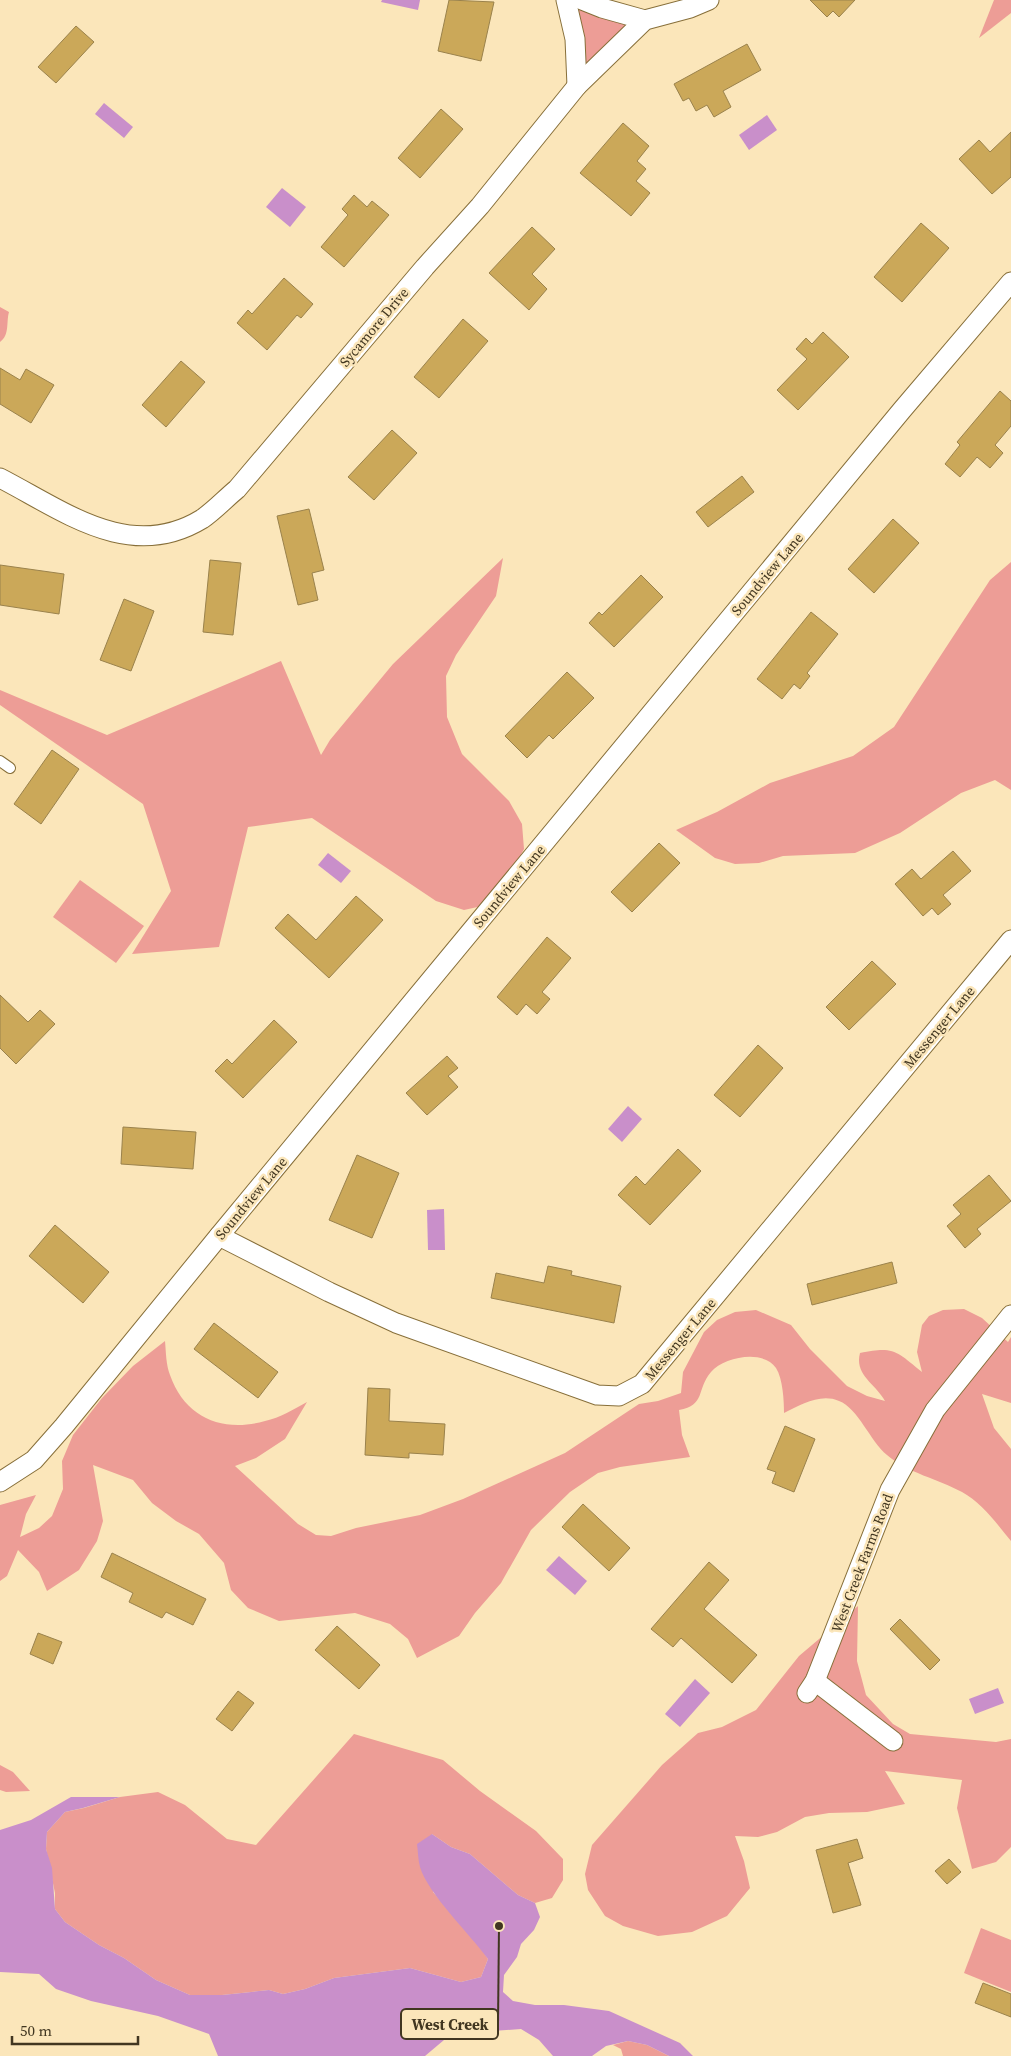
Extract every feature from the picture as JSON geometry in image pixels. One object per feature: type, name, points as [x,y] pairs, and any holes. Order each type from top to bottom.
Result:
[{"type":"street","points":[[566,0],[575,39],[577,86]]},
{"type":"street","points":[[582,0],[602,8],[645,20]]},
{"type":"street","name":"Sycamore Drive","points":[[0,478],[85,522],[105,531],[127,536],[153,537],[175,532],[203,518],[237,489],[425,267],[480,206],[577,86],[645,20],[690,8],[709,0]]},
{"type":"street","name":"Soundview Lane","points":[[0,1482],[34,1460],[64,1426],[902,410],[1011,282]]},
{"type":"street","name":"Messenger Lane","points":[[219,1236],[328,1292],[396,1323],[597,1395],[619,1396],[642,1384],[1011,940]]},
{"type":"street","name":"West Creek Farms Road","points":[[893,1741],[811,1687],[890,1490],[935,1410],[1011,1315]]},
{"type":"lane","points":[[0,761],[10,768]]},
{"type":"shaded area","points":[[382,0],[420,0],[418,10],[381,2]]},
{"type":"shaded area","points":[[994,0],[1011,0],[1011,13],[979,38]]},
{"type":"shaded area","points":[[574,2],[632,23],[584,71]]},
{"type":"shaded area","points":[[104,103],[133,127],[124,138],[95,114]]},
{"type":"shaded area","points":[[767,115],[777,130],[749,150],[739,135]]},
{"type":"shaded area","points":[[282,188],[306,207],[290,227],[266,207]]},
{"type":"shaded area","points":[[0,307],[9,312],[5,336],[0,342]]},
{"type":"shaded area","points":[[503,558],[496,596],[456,655],[446,676],[447,717],[462,754],[509,801],[522,824],[524,849],[510,875],[482,906],[464,910],[436,901],[312,818],[248,827],[219,947],[132,954],[171,891],[143,804],[0,705],[0,690],[107,735],[281,661],[321,755],[330,740],[393,664]]},
{"type":"shaded area","points":[[1011,562],[1011,790],[995,780],[961,793],[900,833],[855,853],[783,856],[759,863],[735,864],[715,858],[676,830],[717,812],[770,783],[853,756],[894,727],[990,580]]},
{"type":"shaded area","points":[[328,853],[351,871],[341,883],[318,865]]},
{"type":"shaded area","points":[[80,880],[144,926],[116,963],[53,917]]},
{"type":"shaded area","points":[[628,1106],[642,1119],[622,1142],[608,1129]]},
{"type":"shaded area","points":[[444,1209],[445,1250],[428,1250],[427,1210]]},
{"type":"shaded area","points":[[964,1309],[982,1318],[1008,1342],[1011,1337],[1011,1403],[982,1394],[994,1428],[1011,1449],[1011,1541],[989,1514],[962,1492],[904,1467],[887,1455],[852,1410],[839,1401],[825,1398],[818,1399],[784,1413],[782,1384],[776,1368],[770,1362],[762,1359],[744,1357],[725,1362],[717,1367],[706,1379],[697,1401],[688,1408],[679,1410],[682,1435],[690,1457],[620,1467],[598,1473],[570,1492],[531,1530],[501,1583],[475,1613],[459,1636],[417,1658],[408,1639],[390,1624],[355,1613],[279,1621],[248,1608],[231,1590],[224,1563],[199,1534],[176,1521],[152,1503],[133,1480],[93,1465],[103,1521],[97,1541],[79,1570],[47,1591],[39,1572],[18,1550],[7,1576],[0,1581],[0,1505],[36,1495],[26,1514],[20,1537],[39,1528],[52,1516],[63,1489],[62,1461],[73,1435],[102,1398],[133,1366],[165,1341],[168,1367],[177,1390],[185,1402],[207,1419],[235,1425],[249,1424],[276,1418],[307,1402],[285,1439],[256,1458],[235,1466],[298,1524],[316,1535],[331,1536],[356,1528],[420,1515],[463,1499],[565,1453],[639,1404],[658,1401],[681,1393],[683,1372],[704,1332],[717,1320],[735,1312],[756,1310],[791,1325],[810,1349],[847,1386],[867,1396],[885,1401],[863,1373],[859,1361],[860,1353],[888,1350],[900,1355],[922,1372],[917,1352],[922,1325],[929,1316],[943,1310]]},
{"type":"shaded area","points":[[559,1556],[587,1581],[575,1595],[546,1570]]},
{"type":"shaded area","points":[[858,1606],[857,1661],[866,1695],[893,1724],[910,1734],[996,1742],[1011,1739],[1011,1847],[996,1862],[972,1869],[957,1808],[962,1780],[885,1771],[905,1804],[867,1812],[829,1813],[805,1817],[777,1832],[758,1837],[735,1836],[744,1861],[750,1888],[727,1916],[692,1932],[658,1936],[623,1926],[605,1916],[588,1890],[585,1874],[592,1845],[662,1765],[698,1733],[722,1727],[756,1710],[799,1656]]},
{"type":"shaded area","points":[[695,1679],[710,1693],[680,1727],[665,1714]]},
{"type":"shaded area","points":[[998,1688],[1004,1703],[975,1714],[969,1699]]},
{"type":"shaded area","points":[[354,1734],[443,1760],[480,1791],[536,1831],[563,1859],[563,1880],[552,1898],[535,1903],[518,1895],[470,1854],[451,1847],[432,1834],[433,1892],[476,1941],[488,1959],[481,1977],[461,1982],[410,1968],[334,1978],[305,1989],[283,1994],[269,1990],[222,1995],[190,1995],[156,1980],[124,1958],[99,1945],[65,1922],[55,1909],[55,1893],[46,1849],[47,1832],[65,1812],[120,1797],[158,1792],[185,1805],[227,1839],[256,1845]]},
{"type":"shaded area","points":[[0,1765],[13,1772],[30,1791],[6,1792],[0,1790]]},
{"type":"shaded area","points":[[71,1797],[120,1797],[65,1812],[47,1832],[46,1849],[52,1868],[55,1909],[65,1922],[99,1945],[124,1958],[156,1980],[190,1995],[222,1995],[269,1990],[283,1994],[305,1989],[334,1978],[410,1968],[461,1982],[481,1977],[488,1959],[431,1889],[420,1867],[417,1844],[432,1834],[451,1847],[470,1854],[518,1895],[535,1903],[540,1917],[534,1930],[521,1944],[517,1957],[504,1975],[503,1992],[513,2001],[535,2005],[564,2005],[609,2011],[680,2043],[693,2056],[669,2056],[647,2045],[628,2041],[606,2046],[592,2056],[553,2056],[539,2040],[521,2029],[478,2032],[444,2040],[425,2056],[218,2056],[209,2034],[158,2016],[91,2001],[56,1989],[39,1974],[0,1972],[0,1830],[31,1820]]},
{"type":"shaded area","points":[[981,1928],[1011,1940],[1011,1992],[964,1973]]},
{"type":"shaded area","points":[[628,2041],[647,2045],[669,2056],[623,2056],[621,2049],[613,2045]]},
{"type":"building","points":[[449,0],[494,2],[481,61],[438,51]]},
{"type":"building","points":[[810,0],[855,0],[839,17],[833,11],[827,17]]},
{"type":"building","points":[[76,26],[94,42],[56,83],[38,67]]},
{"type":"building","points":[[747,44],[761,70],[723,91],[731,107],[714,117],[707,105],[696,111],[689,98],[683,101],[674,84]]},
{"type":"building","points":[[441,109],[463,129],[420,178],[398,158]]},
{"type":"building","points":[[623,123],[649,146],[637,161],[646,169],[636,181],[650,193],[631,216],[580,173]]},
{"type":"building","points":[[1011,132],[1011,177],[992,194],[959,159],[979,140],[990,152]]},
{"type":"building","points":[[354,195],[367,207],[372,201],[389,215],[344,267],[321,247],[348,215],[342,209]]},
{"type":"building","points":[[921,223],[949,248],[902,302],[874,277]]},
{"type":"building","points":[[532,227],[555,249],[532,274],[547,289],[529,310],[489,273]]},
{"type":"building","points":[[284,278],[313,304],[301,318],[297,315],[267,350],[237,323],[248,310],[252,314]]},
{"type":"building","points":[[463,319],[488,341],[439,398],[414,377]]},
{"type":"building","points":[[823,332],[849,357],[798,410],[777,390],[807,359],[796,349],[806,338],[812,344]]},
{"type":"building","points":[[181,361],[205,382],[166,427],[142,405]]},
{"type":"building","points":[[0,368],[20,380],[26,369],[54,385],[31,423],[0,404]]},
{"type":"building","points":[[1000,391],[1011,401],[1011,426],[995,445],[1003,453],[990,468],[977,457],[960,477],[945,464],[960,445],[957,442]]},
{"type":"building","points":[[392,430],[417,453],[374,500],[348,477]]},
{"type":"building","points":[[742,476],[754,492],[708,527],[696,512]]},
{"type":"building","points":[[309,509],[324,570],[312,573],[318,600],[298,605],[277,516]]},
{"type":"building","points":[[893,519],[919,543],[874,593],[848,569]]},
{"type":"building","points":[[210,560],[241,563],[233,635],[203,632]]},
{"type":"building","points":[[0,565],[64,574],[59,614],[0,605]]},
{"type":"building","points":[[641,575],[663,597],[614,647],[589,623],[599,612],[602,615]]},
{"type":"building","points":[[124,599],[154,611],[131,671],[100,660]]},
{"type":"building","points":[[811,612],[838,634],[807,673],[810,676],[800,689],[794,684],[782,699],[757,679]]},
{"type":"building","points":[[567,672],[594,698],[553,739],[549,735],[527,758],[505,736]]},
{"type":"building","points":[[52,750],[79,769],[41,824],[14,804]]},
{"type":"building","points":[[659,843],[680,863],[632,912],[611,892]]},
{"type":"building","points":[[953,851],[971,871],[943,895],[951,904],[938,915],[932,908],[923,916],[895,884],[912,869],[921,879]]},
{"type":"building","points":[[356,896],[383,920],[329,978],[275,928],[288,914],[316,940]]},
{"type":"building","points":[[547,937],[571,958],[542,992],[550,999],[537,1014],[526,1004],[517,1015],[497,997]]},
{"type":"building","points":[[872,961],[896,984],[849,1030],[826,1007]]},
{"type":"building","points":[[0,995],[28,1022],[40,1010],[55,1024],[16,1064],[0,1048]]},
{"type":"building","points":[[274,1020],[297,1042],[243,1098],[215,1071],[227,1059],[232,1064]]},
{"type":"building","points":[[758,1045],[783,1068],[740,1117],[714,1095]]},
{"type":"building","points":[[447,1056],[458,1068],[448,1076],[458,1087],[427,1115],[406,1093]]},
{"type":"building","points":[[123,1127],[196,1132],[193,1169],[121,1164]]},
{"type":"building","points":[[678,1149],[701,1171],[650,1225],[618,1195],[636,1176],[645,1185]]},
{"type":"building","points":[[357,1155],[399,1173],[372,1238],[329,1220]]},
{"type":"building","points":[[989,1175],[1011,1201],[977,1229],[981,1234],[965,1248],[947,1226],[961,1214],[953,1205]]},
{"type":"building","points":[[55,1225],[109,1272],[83,1303],[29,1256]]},
{"type":"building","points":[[892,1262],[897,1283],[812,1305],[807,1284]]},
{"type":"building","points":[[548,1266],[572,1271],[571,1275],[621,1286],[614,1323],[491,1298],[496,1273],[544,1283]]},
{"type":"building","points":[[214,1323],[278,1372],[258,1398],[194,1349]]},
{"type":"building","points":[[368,1388],[390,1389],[389,1421],[445,1424],[443,1455],[409,1453],[409,1458],[365,1455]]},
{"type":"building","points":[[785,1426],[815,1439],[794,1492],[772,1483],[776,1472],[767,1469]]},
{"type":"building","points":[[583,1504],[630,1548],[609,1571],[562,1527]]},
{"type":"building","points":[[112,1553],[206,1599],[193,1625],[166,1612],[162,1618],[129,1602],[133,1593],[101,1577]]},
{"type":"building","points":[[709,1562],[729,1580],[704,1609],[757,1655],[732,1683],[681,1638],[673,1647],[651,1629]]},
{"type":"building","points":[[900,1619],[940,1660],[930,1670],[890,1629]]},
{"type":"building","points":[[337,1626],[380,1665],[359,1689],[315,1650]]},
{"type":"building","points":[[38,1633],[62,1642],[53,1664],[30,1654]]},
{"type":"building","points":[[238,1691],[254,1703],[232,1731],[216,1719]]},
{"type":"building","points":[[857,1839],[863,1858],[848,1863],[861,1905],[833,1913],[816,1850]]},
{"type":"building","points":[[949,1859],[961,1872],[947,1884],[935,1871]]},
{"type":"building","points":[[983,1983],[1011,1994],[1011,2017],[975,2003]]},
{"type":"place","name":"West Creek","points":[[499,1926]]}]
